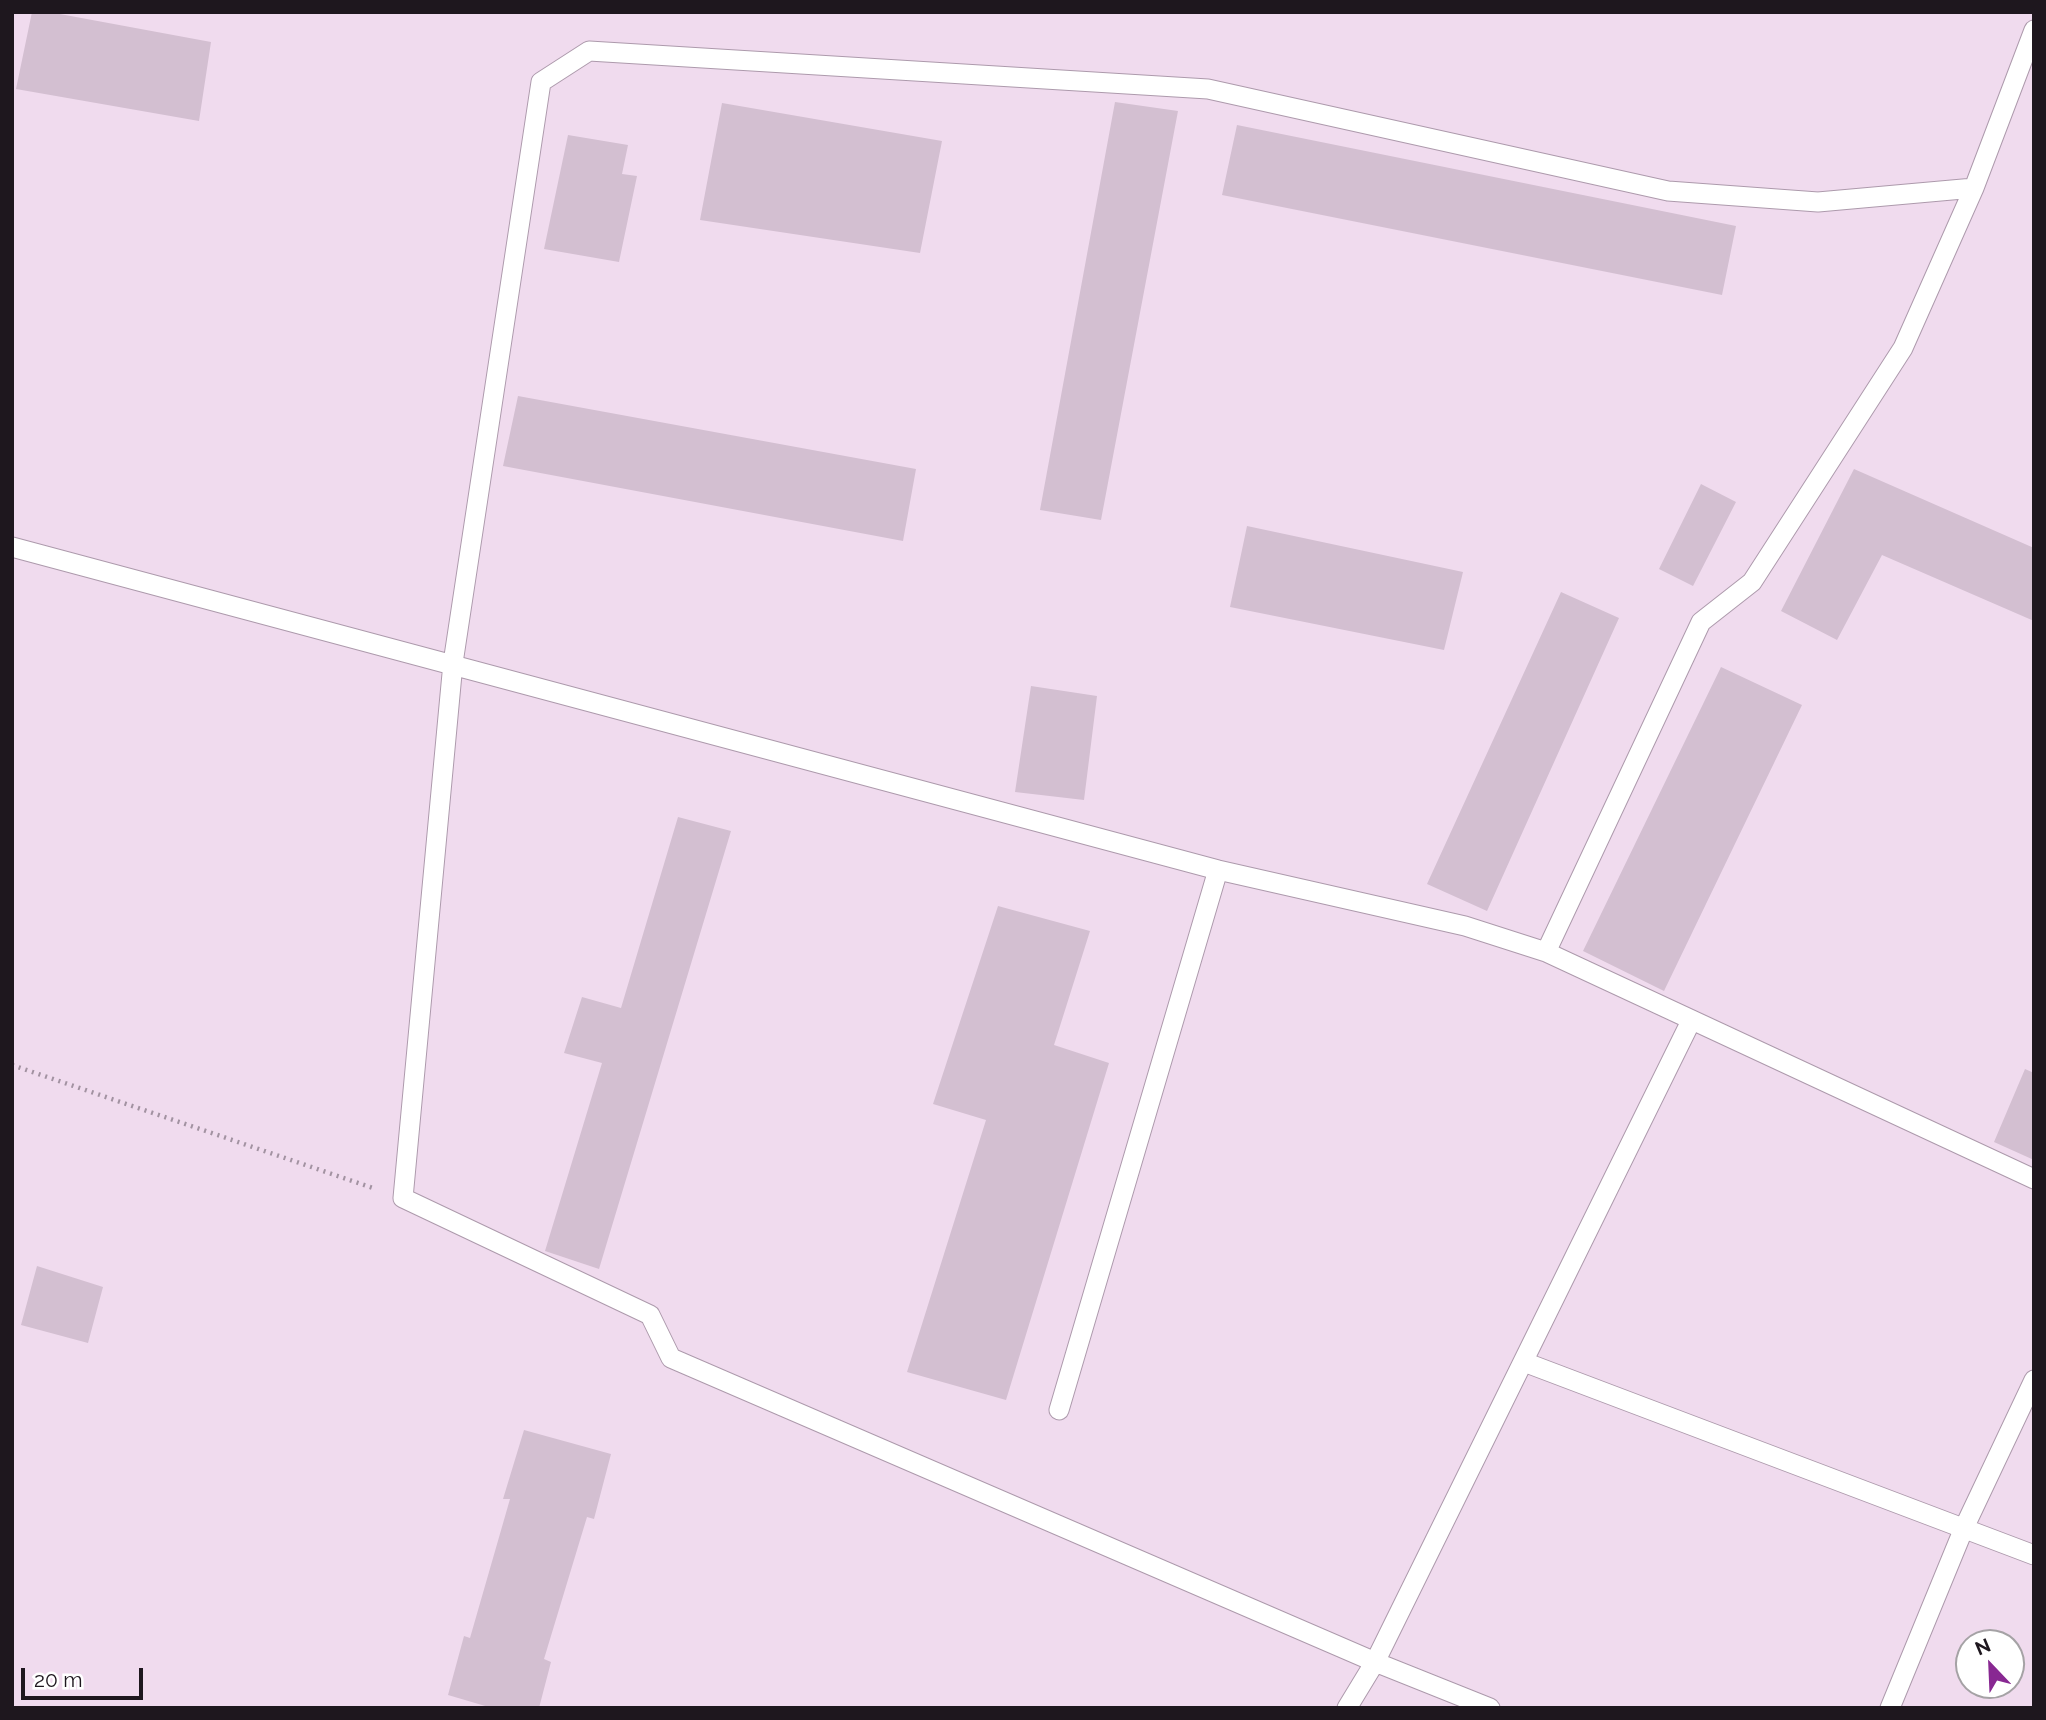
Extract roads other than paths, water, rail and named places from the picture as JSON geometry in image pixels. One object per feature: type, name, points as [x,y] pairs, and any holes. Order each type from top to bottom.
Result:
[{"type":"lane","points":[[1546,952],[1700,622],[1752,582],[1903,348],[1974,188],[2034,30]]},
{"type":"lane","points":[[1490,1708],[1375,1662],[671,1358],[650,1315],[403,1198],[453,663],[541,82],[589,51],[1208,89],[1668,191],[1818,202],[1974,188]]},
{"type":"lane","points":[[12,547],[1218,870],[1465,926],[1546,952],[2034,1179]]},
{"type":"lane","points":[[1059,1410],[1218,870]]},
{"type":"lane","points":[[1346,1708],[1375,1662],[1691,1021]]},
{"type":"lane","points":[[1524,1362],[2034,1555]]},
{"type":"lane","points":[[1890,1708],[1964,1528],[2034,1380]]}]
